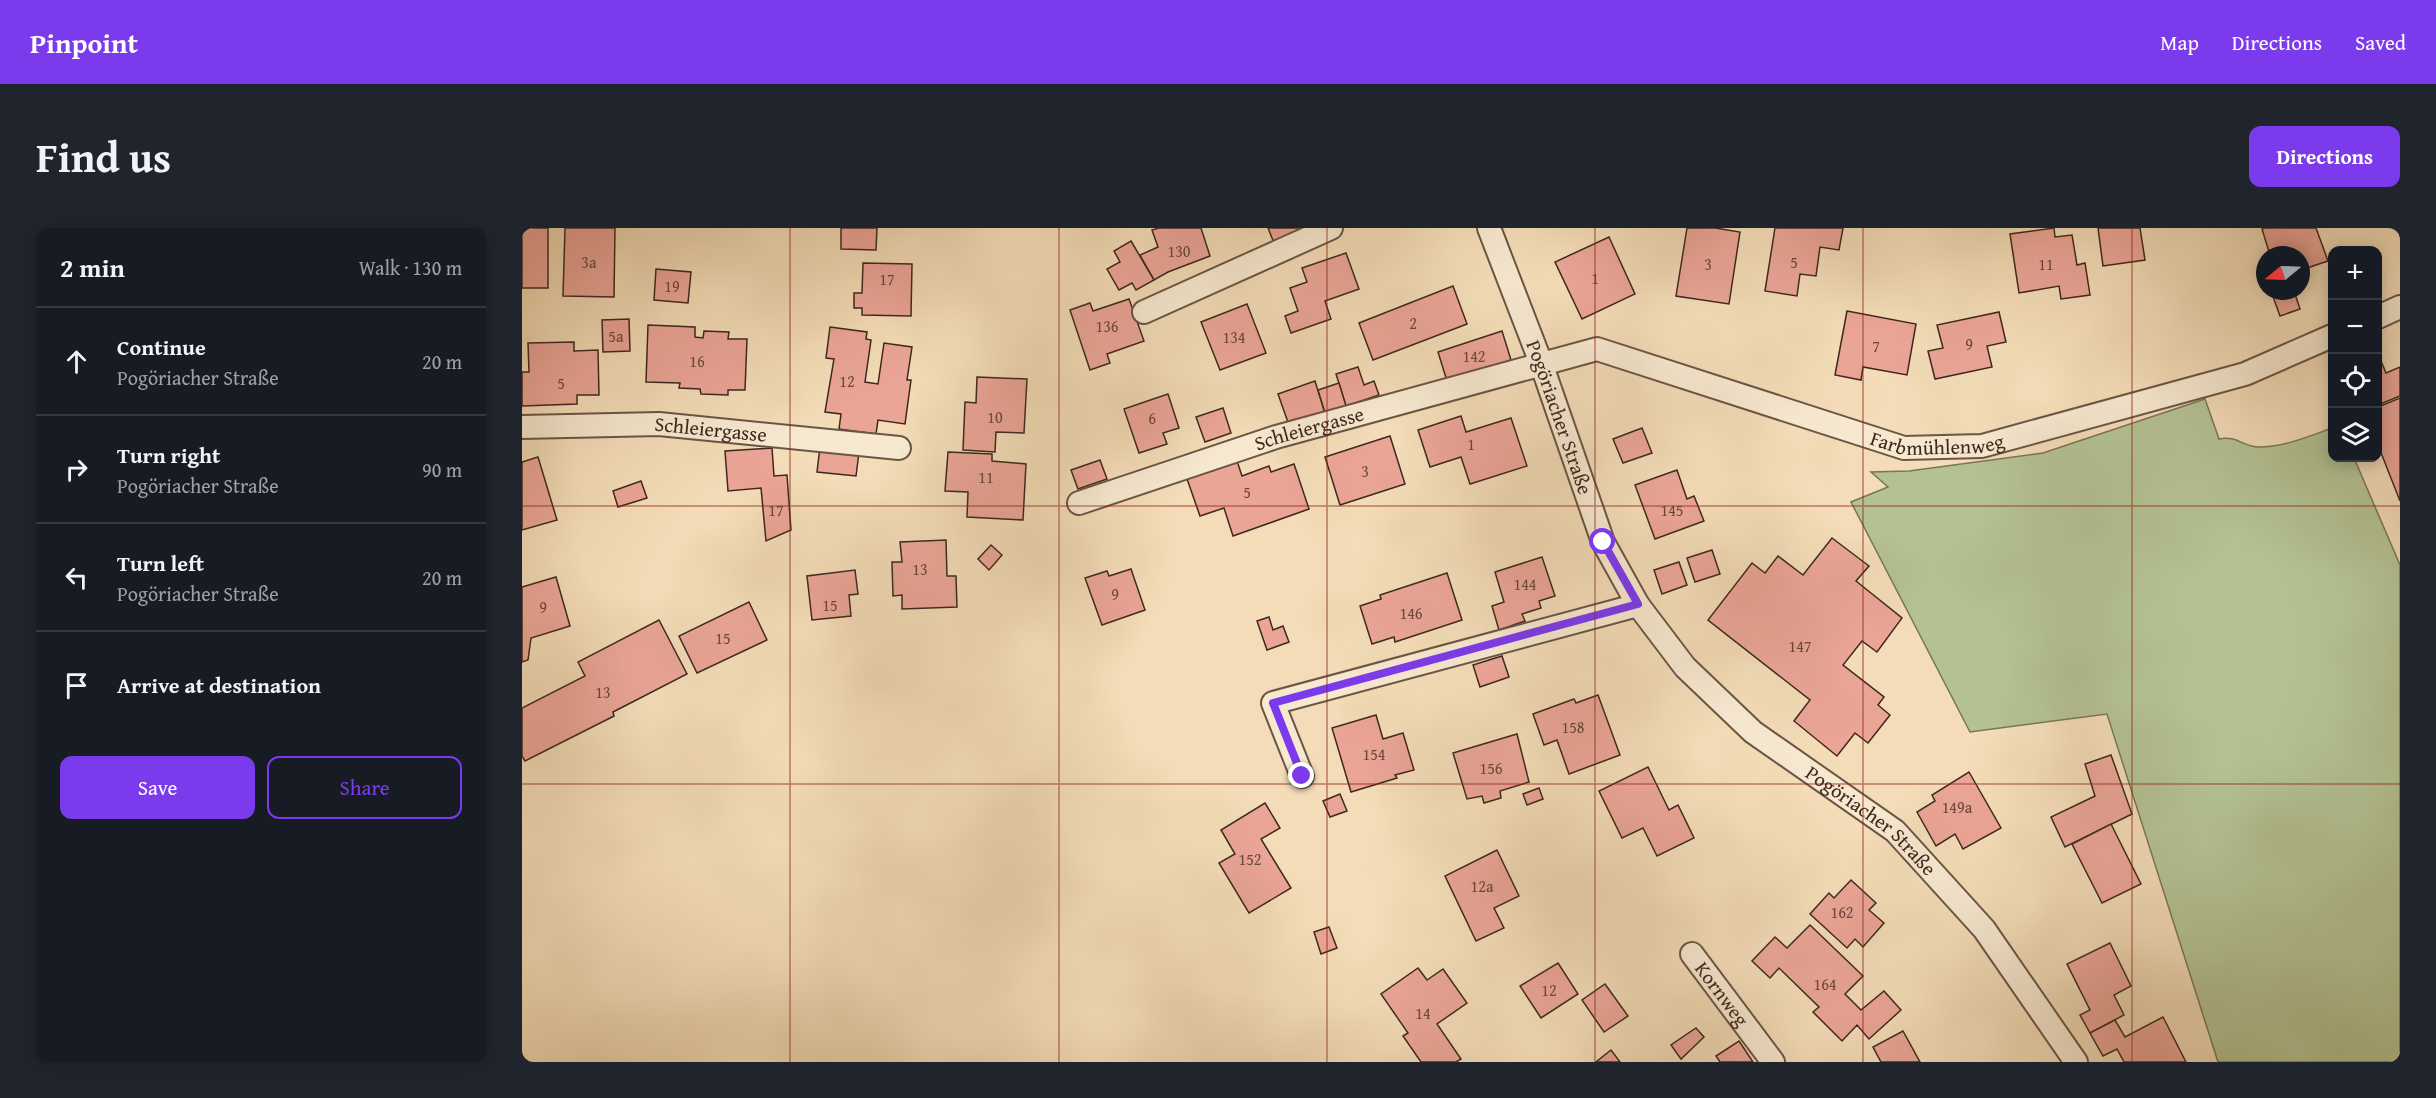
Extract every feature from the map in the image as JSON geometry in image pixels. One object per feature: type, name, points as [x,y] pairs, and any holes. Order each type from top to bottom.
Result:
[{"type":"street","points":[[1144,312],[1331,228]]},
{"type":"street","name":"Pogöriacher Straße","points":[[1489,228],[1541,363],[1603,542],[1638,604],[1686,667],[1753,732],[1895,831],[1984,929],[2076,1062]]},
{"type":"street","points":[[2382,315],[2400,307]]},
{"type":"street","name":"Farbmühlenweg","points":[[1541,363],[1597,349],[1904,448],[1982,446],[2245,374],[2328,338]]},
{"type":"street","name":"Schleiergasse","points":[[1078,503],[1276,437],[1541,363]]},
{"type":"street","name":"Schleiergasse","points":[[522,427],[659,424],[899,448]]},
{"type":"street","points":[[1302,776],[1273,703],[1638,604]]},
{"type":"street","name":"Kornweg","points":[[1692,954],[1773,1062]]},
{"type":"green space","points":[[2205,399],[2219,439],[2225,438],[2254,446],[2268,447],[2328,429],[2328,462],[2356,462],[2400,565],[2400,1062],[2218,1062],[2107,714],[1970,732],[1851,502],[1888,487],[1871,472],[1909,471],[2043,453]]},
{"type":"building","points":[[522,228],[548,228],[548,288],[522,288]]},
{"type":"building","points":[[565,228],[615,228],[614,297],[563,296]]},
{"type":"building","points":[[841,228],[877,228],[876,250],[841,249]]},
{"type":"building","points":[[1201,228],[1210,256],[1168,272],[1154,280],[1140,255],[1158,247],[1152,230]]},
{"type":"building","points":[[1268,228],[1303,228],[1304,230],[1274,243]]},
{"type":"building","points":[[1687,228],[1715,228],[1740,232],[1729,304],[1676,296]]},
{"type":"building","points":[[1775,228],[1843,228],[1839,250],[1820,247],[1816,276],[1800,274],[1797,296],[1765,291]]},
{"type":"building","points":[[2054,228],[2055,237],[2072,235],[2077,265],[2085,263],[2090,295],[2061,299],[2059,286],[2019,293],[2010,234]]},
{"type":"building","points":[[2098,228],[2140,228],[2145,260],[2103,266]]},
{"type":"building","points":[[2316,228],[2328,261],[2310,267],[2310,246],[2267,246],[2262,229]]},
{"type":"building","points":[[1609,237],[1635,294],[1582,319],[1555,262]]},
{"type":"building","points":[[1131,241],[1154,280],[1136,290],[1132,283],[1119,290],[1107,269],[1120,262],[1114,251]]},
{"type":"building","points":[[1346,253],[1359,289],[1325,301],[1331,319],[1291,333],[1285,316],[1298,311],[1290,288],[1307,282],[1302,268]]},
{"type":"building","points":[[863,263],[912,264],[911,316],[862,315],[862,308],[854,308],[854,293],[862,293]]},
{"type":"building","points":[[656,269],[691,272],[688,303],[654,300]]},
{"type":"building","points":[[1453,286],[1467,324],[1373,360],[1359,323]]},
{"type":"building","points":[[1129,299],[1144,341],[1107,354],[1110,363],[1090,370],[1070,310],[1090,303],[1093,311]]},
{"type":"building","points":[[2274,300],[2297,300],[2300,309],[2280,316]]},
{"type":"building","points":[[1247,304],[1266,353],[1220,370],[1201,322]]},
{"type":"building","points":[[1847,311],[1916,324],[1907,375],[1863,367],[1861,380],[1835,375]]},
{"type":"building","points":[[1999,312],[2006,342],[1987,346],[1992,367],[1935,379],[1928,351],[1943,348],[1937,325]]},
{"type":"building","points":[[629,319],[630,351],[603,352],[602,320]]},
{"type":"building","points":[[648,325],[695,327],[695,337],[703,338],[704,331],[729,332],[728,339],[747,339],[745,390],[728,390],[728,395],[701,394],[700,389],[679,388],[680,383],[646,382]]},
{"type":"building","points":[[830,327],[867,332],[866,339],[871,340],[865,382],[878,384],[884,343],[912,347],[907,380],[911,380],[905,424],[878,420],[876,434],[839,429],[841,414],[825,412],[834,359],[826,358]]},
{"type":"building","points":[[1502,331],[1511,360],[1447,381],[1438,352]]},
{"type":"building","points":[[574,342],[574,351],[598,350],[599,395],[577,395],[577,404],[522,406],[522,372],[529,372],[528,343]]},
{"type":"building","points":[[2382,363],[2386,373],[2400,367],[2400,396],[2382,403]]},
{"type":"building","points":[[1358,367],[1364,385],[1374,381],[1379,395],[1346,406],[1336,374]]},
{"type":"building","points":[[977,377],[1027,379],[1024,433],[996,432],[995,452],[963,450],[965,402],[976,403]]},
{"type":"building","points":[[1315,381],[1325,413],[1289,425],[1278,394]]},
{"type":"building","points":[[1339,383],[1346,406],[1325,413],[1318,390]]},
{"type":"building","points":[[1168,394],[1179,428],[1163,433],[1167,444],[1139,453],[1124,409]]},
{"type":"building","points":[[2400,398],[2400,501],[2382,455],[2382,405]]},
{"type":"building","points":[[1223,408],[1231,433],[1205,442],[1196,417]]},
{"type":"building","points":[[1461,416],[1466,432],[1511,418],[1527,466],[1470,484],[1461,457],[1430,467],[1418,430]]},
{"type":"building","points":[[1642,428],[1652,453],[1623,463],[1613,439]]},
{"type":"building","points":[[1390,436],[1405,484],[1340,505],[1325,457]]},
{"type":"building","points":[[820,447],[859,452],[856,476],[817,472]]},
{"type":"building","points":[[772,448],[774,476],[787,475],[791,530],[766,541],[761,488],[728,491],[725,451]]},
{"type":"building","points":[[948,452],[992,454],[992,461],[1026,464],[1023,520],[967,517],[968,492],[945,491]]},
{"type":"building","points":[[538,457],[557,520],[522,530],[522,462]]},
{"type":"building","points":[[1236,458],[1242,476],[1269,466],[1271,472],[1294,464],[1309,509],[1233,536],[1224,508],[1200,516],[1186,476]]},
{"type":"building","points":[[1100,460],[1107,479],[1078,489],[1071,470]]},
{"type":"building","points":[[1677,470],[1687,499],[1694,496],[1704,521],[1655,539],[1635,485]]},
{"type":"building","points":[[641,481],[647,498],[618,507],[613,491]]},
{"type":"building","points":[[1832,538],[1869,566],[1856,581],[1902,618],[1877,652],[1862,641],[1843,665],[1884,697],[1878,705],[1890,715],[1868,743],[1855,733],[1837,756],[1794,721],[1810,700],[1708,620],[1752,563],[1765,573],[1778,556],[1803,575]]},
{"type":"building","points":[[946,540],[947,576],[956,576],[957,607],[902,609],[902,595],[893,596],[892,562],[902,562],[900,542]]},
{"type":"building","points":[[991,545],[1002,555],[989,570],[978,559]]},
{"type":"building","points":[[1712,550],[1720,574],[1695,582],[1687,558]]},
{"type":"building","points":[[1542,557],[1555,596],[1539,601],[1541,608],[1522,614],[1525,621],[1499,630],[1492,606],[1504,602],[1495,572]]},
{"type":"building","points":[[1679,562],[1687,585],[1662,594],[1654,570]]},
{"type":"building","points":[[1131,569],[1145,610],[1102,625],[1085,578],[1107,571],[1109,576]]},
{"type":"building","points":[[855,570],[858,594],[849,595],[851,616],[812,620],[807,576]]},
{"type":"building","points":[[1447,573],[1462,620],[1395,642],[1394,637],[1372,644],[1360,606],[1381,599],[1380,595]]},
{"type":"building","points":[[556,577],[570,626],[531,638],[528,660],[522,662],[522,587]]},
{"type":"building","points":[[749,602],[767,640],[697,673],[679,636]]},
{"type":"building","points":[[1269,617],[1273,630],[1283,626],[1289,642],[1267,650],[1257,621]]},
{"type":"building","points":[[659,620],[687,674],[613,712],[614,716],[525,761],[522,756],[522,708],[585,676],[578,662]]},
{"type":"building","points":[[1502,656],[1509,677],[1480,687],[1473,665]]},
{"type":"building","points":[[1598,695],[1620,755],[1569,774],[1557,740],[1544,745],[1533,714],[1574,699],[1576,703]]},
{"type":"building","points":[[1376,715],[1383,739],[1403,733],[1414,770],[1395,775],[1397,778],[1351,792],[1332,728]]},
{"type":"building","points":[[1517,734],[1529,782],[1500,791],[1501,798],[1484,803],[1482,796],[1467,799],[1453,753]]},
{"type":"building","points":[[2111,755],[2132,814],[2065,847],[2051,817],[2095,796],[2085,764]]},
{"type":"building","points":[[1648,767],[1669,810],[1678,805],[1694,838],[1657,856],[1643,828],[1622,838],[1599,791]]},
{"type":"building","points":[[1969,772],[2001,828],[1963,849],[1955,834],[1936,846],[1917,812],[1935,801],[1932,795]]},
{"type":"building","points":[[1539,788],[1543,799],[1527,805],[1523,794]]},
{"type":"building","points":[[1340,794],[1347,811],[1330,817],[1323,801]]},
{"type":"building","points":[[1265,803],[1280,828],[1261,839],[1291,888],[1249,913],[1219,863],[1235,854],[1221,830]]},
{"type":"building","points":[[2111,824],[2141,884],[2102,903],[2072,844]]},
{"type":"building","points":[[1497,850],[1519,896],[1494,908],[1504,928],[1476,941],[1445,876]]},
{"type":"building","points":[[1851,880],[1876,903],[1869,910],[1884,923],[1863,947],[1855,939],[1847,948],[1810,914],[1829,893],[1834,898]]},
{"type":"building","points":[[1810,925],[1863,976],[1845,994],[1861,1010],[1884,991],[1901,1010],[1869,1039],[1857,1025],[1842,1041],[1813,1012],[1819,1007],[1779,968],[1770,978],[1752,961],[1775,937],[1787,948]]},
{"type":"building","points":[[1329,927],[1337,948],[1321,954],[1314,932]]},
{"type":"building","points":[[2110,943],[2131,986],[2114,995],[2124,1015],[2090,1033],[2080,1015],[2090,1010],[2067,964]]},
{"type":"building","points":[[1558,963],[1578,994],[1541,1018],[1520,986]]},
{"type":"building","points":[[1418,968],[1427,980],[1443,969],[1467,1003],[1437,1024],[1461,1059],[1456,1062],[1421,1062],[1403,1036],[1408,1033],[1381,994]]},
{"type":"building","points":[[1605,984],[1628,1016],[1604,1032],[1582,1000]]},
{"type":"building","points":[[2163,1017],[2186,1062],[2124,1062],[2117,1049],[2103,1056],[2090,1033],[2115,1020],[2125,1037]]},
{"type":"building","points":[[1696,1028],[1704,1037],[1681,1059],[1671,1045]]},
{"type":"building","points":[[1903,1031],[1920,1062],[1881,1062],[1873,1047]]},
{"type":"building","points":[[1739,1041],[1753,1062],[1720,1062],[1716,1056]]},
{"type":"building","points":[[1611,1050],[1620,1062],[1596,1062]]},
{"type":"route","points":[[1302,776],[1273,703],[1638,604],[1603,542]]}]
